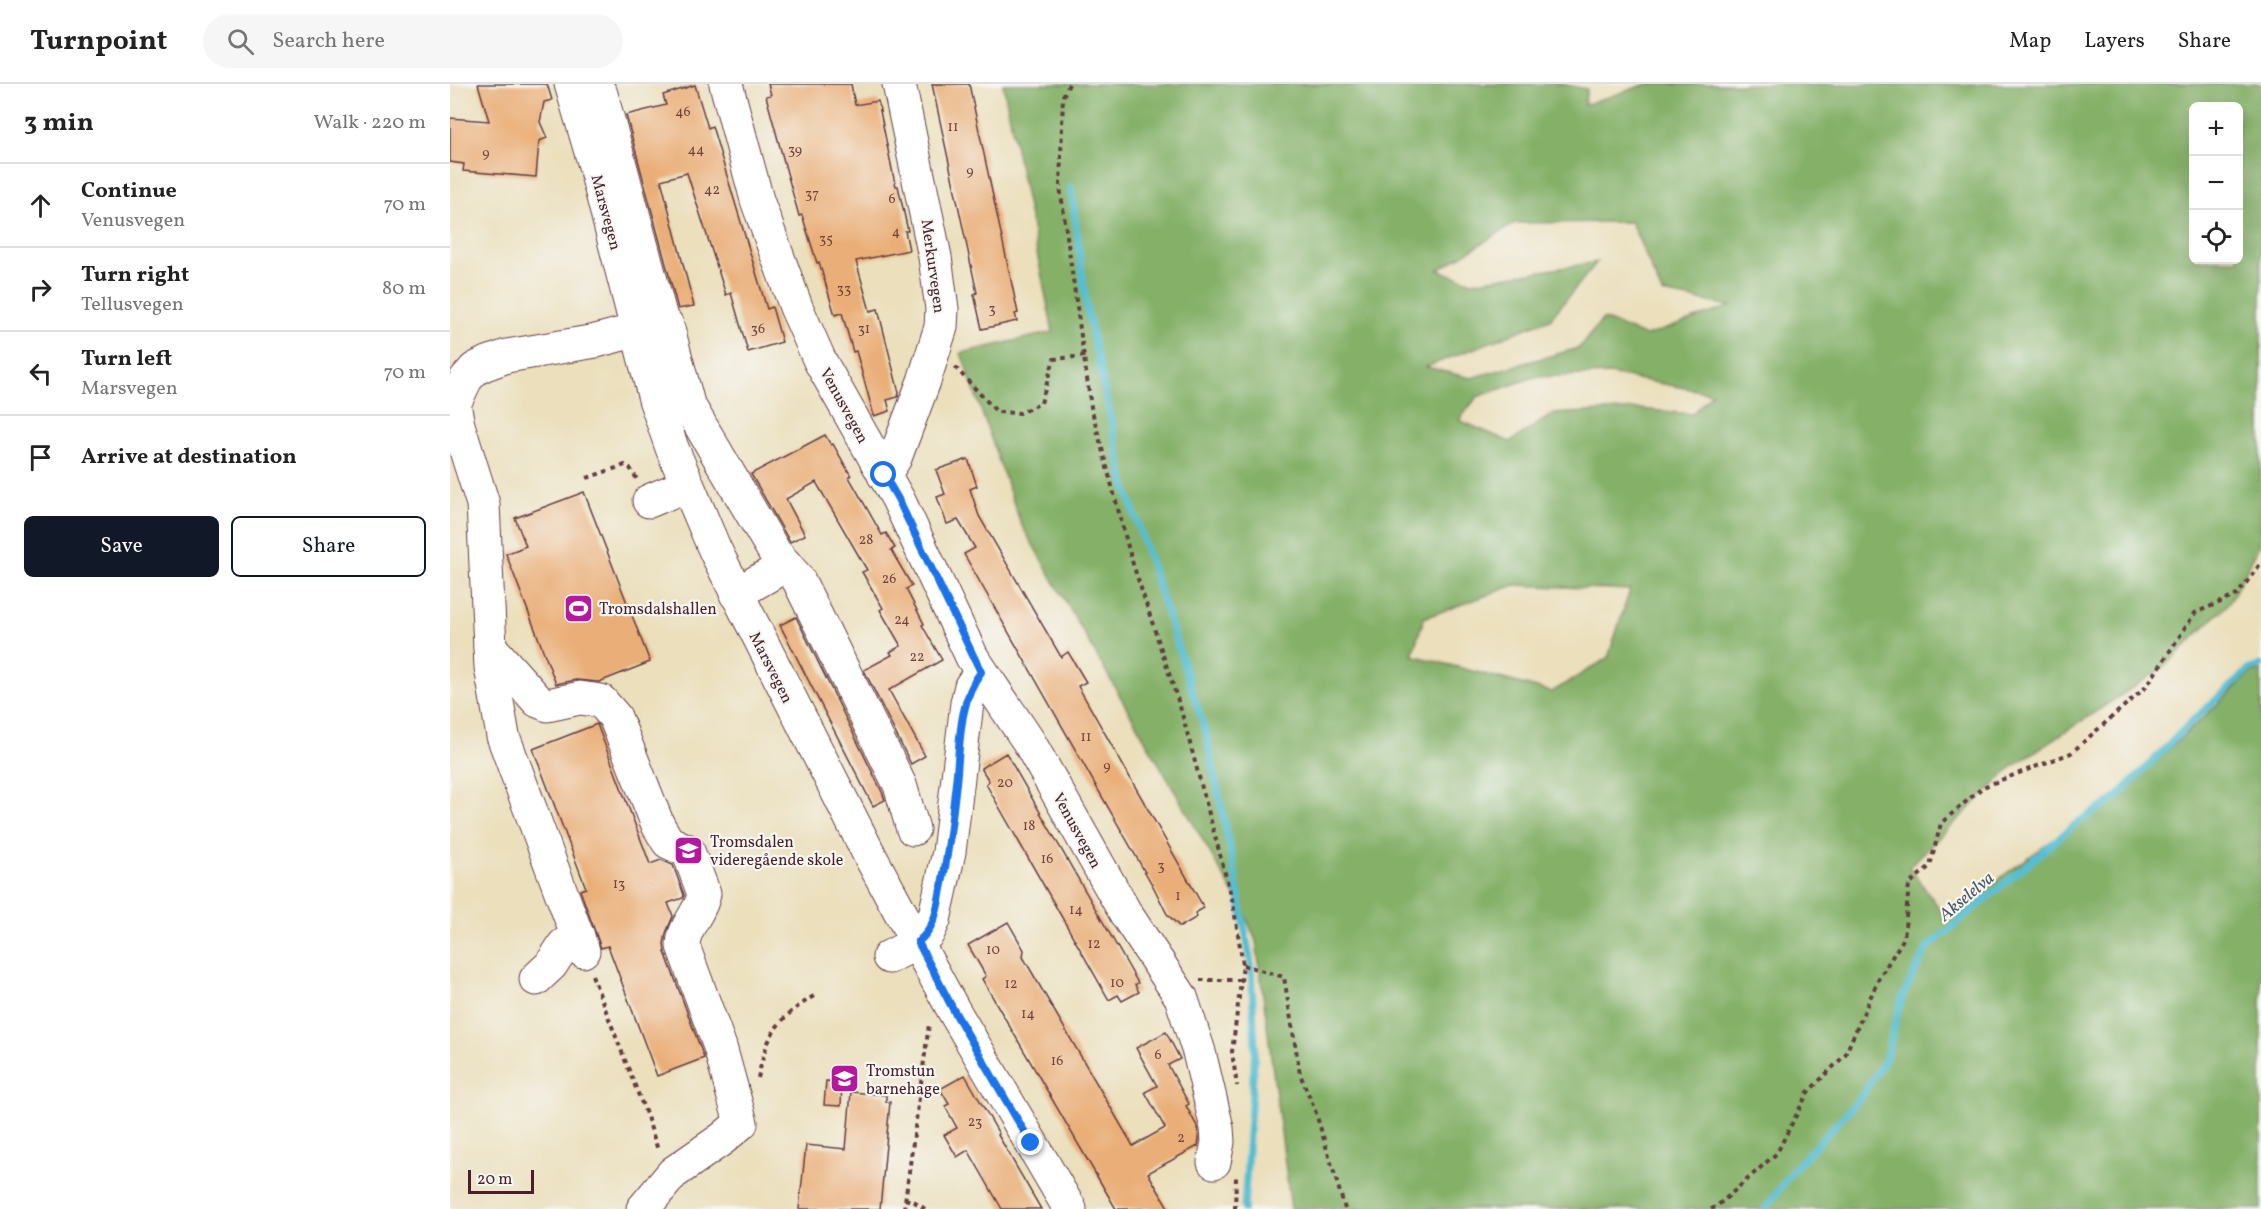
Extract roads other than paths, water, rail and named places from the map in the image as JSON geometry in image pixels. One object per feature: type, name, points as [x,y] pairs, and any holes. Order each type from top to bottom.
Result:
[{"type":"street","name":"Marsvegen","points":[[571,84],[664,426],[687,485],[736,594],[856,830],[954,1011],[1070,1209]]},
{"type":"street","points":[[582,84],[597,89],[601,94],[661,318],[667,326],[688,404],[775,553],[798,579],[900,785],[913,829]]},
{"type":"street","name":"Venusvegen","points":[[726,84],[753,188],[796,307],[820,362],[898,499],[981,672],[1029,741],[1134,928],[1175,987],[1188,1016],[1225,1164]]},
{"type":"street","name":"Merkurvegen","points":[[884,475],[895,458],[936,346],[942,321],[941,288],[899,84]]},
{"type":"street","points":[[536,980],[564,945],[581,943],[503,736],[492,680],[483,504],[454,408],[466,380],[475,369],[493,360],[638,330]]},
{"type":"street","points":[[644,491],[687,485]]},
{"type":"street","points":[[736,594],[786,565]]},
{"type":"street","points":[[490,647],[538,701],[548,705],[580,698],[601,701],[615,717],[658,825],[668,842],[688,851],[704,894],[703,900],[683,935],[683,946],[720,1047],[741,1124],[665,1180],[643,1209]]},
{"type":"street","points":[[889,957],[918,942],[932,927],[949,852],[963,723],[971,686],[981,672]]},
{"type":"waterway","points":[[1071,187],[1087,309],[1125,484],[1206,733],[1251,964],[1255,1046],[1244,1209]]},
{"type":"waterway","name":"Akselelva","points":[[1765,1209],[1794,1169],[1862,1096],[1886,1058],[1902,998],[1927,948],[2078,822],[2115,799],[2193,720],[2250,669],[2261,665]]},
{"type":"place","name":"Tromsdalshallen","points":[[578,608]]},
{"type":"place","name":"Tromsdalen videregående skole","points":[[689,850]]},
{"type":"place","name":"Tromstun barnehage","points":[[845,1079]]}]
